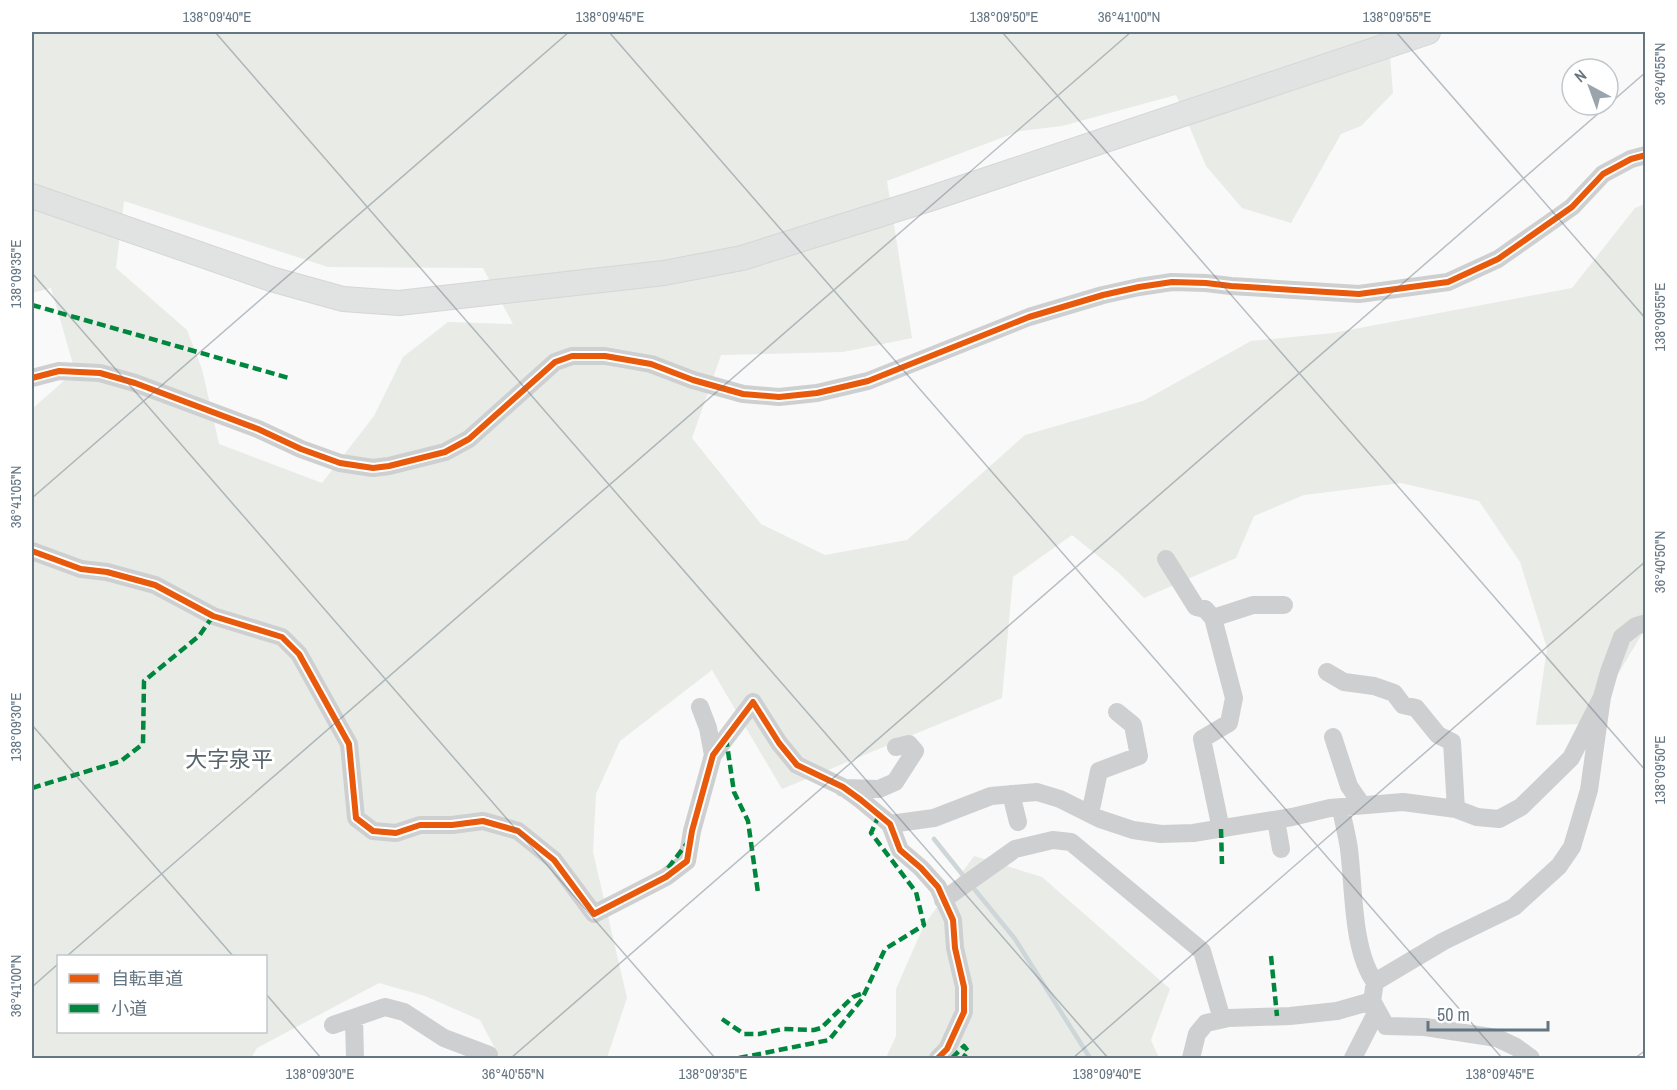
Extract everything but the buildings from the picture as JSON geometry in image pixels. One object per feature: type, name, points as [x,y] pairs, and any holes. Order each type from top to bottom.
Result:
[{"type":"street","points":[[32,196],[271,279],[343,299],[399,303],[664,273],[753,255],[929,199],[1428,32]]},
{"type":"street","points":[[32,378],[59,371],[100,373],[135,383],[258,429],[340,463],[373,468],[389,466],[445,452],[469,439],[555,362],[572,356],[605,356],[651,364],[693,380],[743,394],[779,397],[817,393],[868,381],[1029,318],[1102,295],[1139,287],[1172,282],[1206,282],[1231,286],[1359,294],[1448,282],[1498,259],[1572,207],[1603,174],[1630,159],[1646,155]]},
{"type":"street","points":[[32,551],[81,569],[107,572],[155,585],[213,616],[282,637],[300,654],[349,744],[356,818],[373,831],[396,833],[420,825],[452,825],[483,821],[518,831],[554,860],[594,914],[666,877],[687,861],[692,831],[713,755],[753,702],[779,744],[797,765],[843,788],[890,824],[900,850],[938,887],[952,920],[955,948],[964,987],[964,1012],[947,1049],[938,1059]]},
{"type":"street","points":[[1166,559],[1196,607],[1206,609],[1214,618],[1234,698],[1229,723],[1202,739],[1221,829]]},
{"type":"street","points":[[1214,618],[1253,605],[1284,605]]},
{"type":"street","points":[[890,824],[934,818],[991,796],[1037,792],[1060,799],[1090,814],[1133,830],[1161,834],[1193,833],[1341,808],[1403,802],[1456,809],[1477,817],[1499,819],[1521,807],[1571,758],[1602,697],[1622,637],[1636,626],[1646,623]]},
{"type":"street","points":[[1327,672],[1344,682],[1374,686],[1394,693],[1403,705],[1416,708],[1428,731],[1452,742],[1456,809]]},
{"type":"street","points":[[1376,982],[1444,941],[1514,907],[1559,866],[1572,847],[1588,790],[1602,697]]},
{"type":"street","points":[[700,707],[708,728],[713,755]]},
{"type":"street","points":[[1090,814],[1099,771],[1139,756],[1133,725],[1117,712]]},
{"type":"street","points":[[1333,737],[1349,786],[1362,805]]},
{"type":"street","points":[[843,788],[879,789],[895,782],[915,751],[909,744],[896,747]]},
{"type":"street","points":[[1011,794],[1018,822]]},
{"type":"street","points":[[1341,808],[1349,849],[1360,949],[1370,974],[1376,982],[1375,1006],[1353,1059]]},
{"type":"street","points":[[1276,820],[1281,849]]},
{"type":"street","points":[[944,900],[1015,849],[1053,840],[1071,842],[1203,951],[1222,1019]]},
{"type":"street","points":[[1191,1059],[1197,1034],[1206,1023],[1222,1019],[1375,1006]]},
{"type":"street","points":[[1375,1006],[1386,1026],[1425,1027],[1497,1038],[1516,1047],[1531,1059]]},
{"type":"street","points":[[333,1025],[385,1007],[404,1012],[444,1038],[489,1055]]},
{"type":"street","points":[[354,1017],[355,1059]]},
{"type":"shaded area","points":[[32,32],[1388,32],[1393,93],[1361,126],[1341,134],[1291,223],[1242,208],[1206,166],[1176,95],[1062,126],[1020,131],[887,181],[912,338],[843,352],[721,355],[692,438],[761,524],[825,555],[907,540],[1025,435],[1143,401],[1251,341],[1333,333],[1572,288],[1635,208],[1645,204],[1645,629],[1588,724],[1536,725],[1547,648],[1520,562],[1479,501],[1401,483],[1304,495],[1254,516],[1236,558],[1144,598],[1119,573],[1072,535],[1013,577],[1002,698],[782,789],[712,670],[620,741],[596,794],[593,852],[627,998],[607,1058],[500,1058],[480,1020],[425,996],[379,983],[257,1048],[251,1058],[32,1058],[32,409],[75,371],[51,288],[32,293]],"holes":[[[124,201],[328,267],[483,268],[513,324],[448,322],[403,357],[374,416],[322,483],[219,444],[202,369],[187,330],[116,268]]]},
{"type":"shaded area","points":[[974,856],[1042,877],[1170,989],[1151,1040],[1159,1058],[886,1058],[896,1036],[896,989],[924,925]]},
{"type":"waterway","points":[[934,839],[966,879]]},
{"type":"waterway","points":[[971,885],[1015,939],[1090,1058]]},
{"type":"marked path","points":[[32,305],[289,378]]},
{"type":"marked path","points":[[32,788],[121,761],[143,744],[144,681],[199,636],[213,616]]},
{"type":"marked path","points":[[726,738],[734,792],[748,821],[758,893]]},
{"type":"marked path","points":[[739,1058],[829,1040],[862,999],[885,949],[924,925],[916,892],[871,833],[879,815]]},
{"type":"marked path","points":[[1221,829],[1222,864]]},
{"type":"marked path","points":[[668,868],[688,842]]},
{"type":"marked path","points":[[1271,956],[1277,1016]]},
{"type":"marked path","points":[[722,1019],[744,1034],[759,1034],[783,1029],[814,1030],[821,1028],[853,997],[866,992]]},
{"type":"marked path","points":[[952,1058],[964,1046],[968,1051],[963,1058]]},
{"type":"cycle path","points":[[32,378],[59,371],[100,373],[135,383],[258,429],[301,449],[340,463],[373,468],[389,466],[445,452],[469,439],[555,362],[572,356],[605,356],[651,364],[693,380],[743,394],[779,397],[817,393],[868,381],[1029,317],[1139,287],[1172,282],[1206,283],[1359,294],[1448,282],[1498,259],[1572,207],[1603,174],[1631,159],[1646,155]]},
{"type":"cycle path","points":[[32,551],[81,569],[107,572],[155,585],[213,616],[282,637],[299,654],[349,744],[356,818],[373,831],[396,833],[420,825],[452,825],[483,821],[518,831],[554,860],[594,914],[666,877],[687,861],[692,831],[713,755],[753,702],[779,743],[797,765],[843,787],[890,824],[900,850],[938,887],[953,920],[955,948],[964,987],[964,1012],[947,1049],[938,1058]]},
{"type":"district","name":"大字泉平","points":[[229,759]]}]
